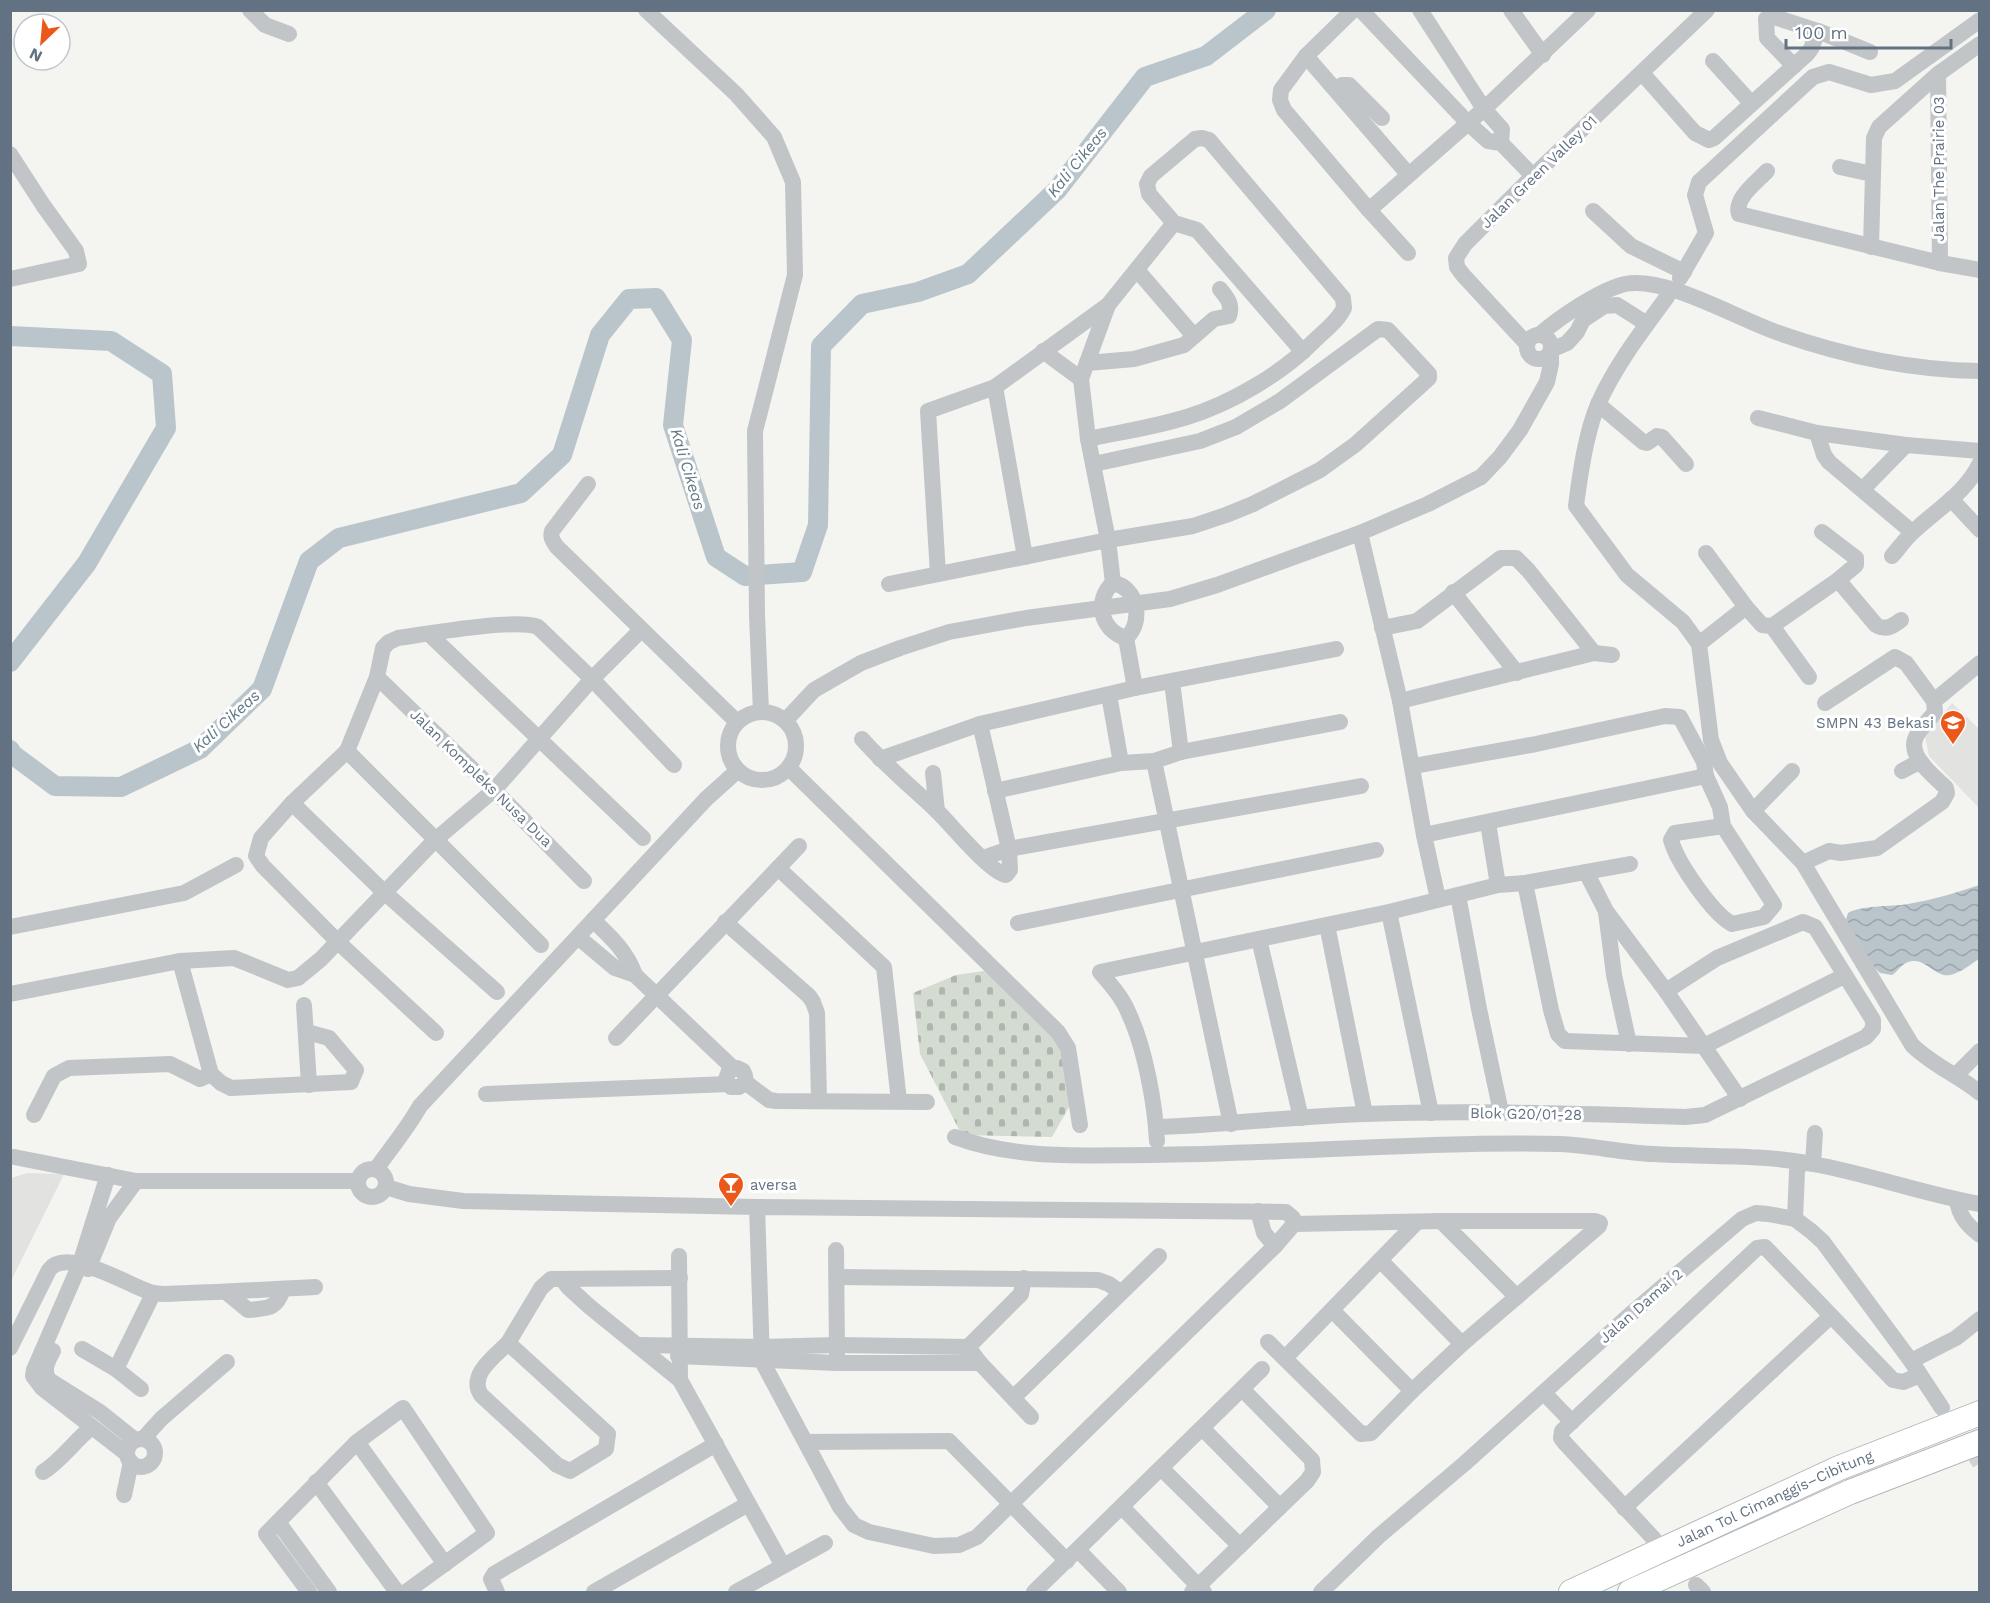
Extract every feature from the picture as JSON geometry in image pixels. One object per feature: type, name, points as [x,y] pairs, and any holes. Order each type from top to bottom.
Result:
[{"type":"highway","name":"Jalan Tol Cimanggis–Cibitung","points":[[1571,1593],[1839,1468],[1980,1413]]},
{"type":"highway","name":"Jalan Tol Cimanggis–Cibitung","points":[[1630,1593],[1850,1492],[1980,1442]]},
{"type":"street","points":[[250,10],[265,25],[289,34]]},
{"type":"street","points":[[646,10],[736,94],[774,137],[793,182],[795,275],[755,430],[761,712]]},
{"type":"street","points":[[1353,10],[1306,56],[1281,90],[1280,100],[1284,110],[1408,253]]},
{"type":"street","points":[[1361,10],[1467,122],[1488,141],[1501,143],[1533,176]]},
{"type":"street","points":[[1420,10],[1484,109],[1502,129],[1501,143]]},
{"type":"street","points":[[1512,10],[1543,55]]},
{"type":"street","points":[[1369,210],[1484,109],[1588,10]]},
{"type":"street","name":"Jalan Green Valley 01","points":[[1540,346],[1463,275],[1456,263],[1458,254],[1465,244],[1533,176],[1642,73],[1702,12]]},
{"type":"street","points":[[1794,66],[1767,38],[1766,19],[1771,16],[1818,31],[1870,52]]},
{"type":"street","points":[[1593,211],[1631,246],[1682,275],[1706,233],[1695,195],[1699,182],[1813,77],[1829,72],[1871,85],[1895,81],[1980,20]]},
{"type":"street","points":[[1642,73],[1695,133],[1708,140],[1714,138],[1794,66],[1811,49],[1818,31]]},
{"type":"street","points":[[1871,247],[1874,138],[1879,127],[1938,74],[1980,44]]},
{"type":"street","points":[[1306,56],[1408,174]]},
{"type":"street","points":[[1713,61],[1751,104]]},
{"type":"street","name":"Jalan The Prairie 03","points":[[1938,74],[1940,263]]},
{"type":"street","points":[[1336,90],[1349,85],[1382,118]]},
{"type":"street","points":[[1088,439],[1168,423],[1204,411],[1274,374],[1303,352],[1342,312],[1345,305],[1342,298],[1209,140],[1195,139],[1151,176],[1147,186],[1149,194],[1174,223],[1197,230],[1303,352]]},
{"type":"street","points":[[10,154],[76,251],[79,264],[10,279]]},
{"type":"street","points":[[1840,167],[1872,174]]},
{"type":"street","points":[[1767,171],[1740,200],[1737,208],[1739,214],[1871,247],[1980,270]]},
{"type":"street","points":[[938,574],[928,411],[995,387],[1108,305],[1174,223]]},
{"type":"street","points":[[1137,270],[1194,336]]},
{"type":"street","points":[[785,721],[814,690],[861,663],[900,648],[949,632],[1026,618],[1170,599],[1217,585],[1360,533],[1428,504],[1481,477],[1500,457],[1520,430],[1537,401],[1540,346],[1557,320],[1624,284],[1658,284],[1780,334],[1848,353],[1921,368],[1980,371]]},
{"type":"street","points":[[1087,363],[1134,358],[1184,345],[1215,319],[1229,316],[1230,301],[1220,289]]},
{"type":"street","points":[[1667,297],[1619,362],[1598,404],[1581,466],[1576,506],[1627,575],[1683,622],[1698,644],[1711,740],[1720,763],[1753,811],[1803,863],[1912,1045],[1926,1058],[1956,1075],[1980,1093]]},
{"type":"street","points":[[1108,305],[1081,379],[1088,439],[1108,540],[1113,583]]},
{"type":"street","points":[[1540,346],[1567,344],[1583,320],[1604,306],[1617,305],[1647,324]]},
{"type":"street","points":[[889,584],[1108,540],[1193,526],[1254,504],[1320,470],[1356,444],[1429,378],[1430,374],[1388,330],[1378,329],[1280,401],[1236,427],[1200,441],[1094,464]]},
{"type":"street","points":[[1043,351],[1081,379]]},
{"type":"street","points":[[995,387],[1025,557]]},
{"type":"street","points":[[1598,404],[1643,442],[1648,442],[1654,437],[1662,437],[1686,464]]},
{"type":"street","points":[[1758,418],[1817,433],[1906,445],[1980,451]]},
{"type":"street","points":[[1817,433],[1826,459],[1912,532]]},
{"type":"street","points":[[1863,489],[1906,445]]},
{"type":"street","points":[[1892,556],[1912,532],[1951,500],[1976,472],[1980,464]]},
{"type":"street","points":[[588,484],[550,536],[557,547],[737,722]]},
{"type":"street","points":[[1951,500],[1980,530]]},
{"type":"street","points":[[1706,553],[1762,625],[1772,626],[1856,565],[1857,561],[1822,532]]},
{"type":"street","points":[[1360,533],[1400,700],[1438,899]]},
{"type":"street","points":[[1382,628],[1417,621],[1501,558],[1516,558],[1594,653]]},
{"type":"street","points":[[1838,580],[1881,628],[1889,628],[1901,620]]},
{"type":"street","points":[[1113,583],[1125,586],[1131,593],[1135,605],[1134,628],[1126,638],[1135,688]]},
{"type":"street","points":[[1113,583],[1103,593],[1106,624],[1111,631],[1126,638]]},
{"type":"street","points":[[1453,592],[1518,673]]},
{"type":"street","points":[[1698,644],[1746,607]]},
{"type":"street","points":[[436,1033],[338,942],[262,866],[256,856],[261,838],[292,803],[347,751],[377,677],[383,648],[398,638],[502,625],[531,624],[538,627],[592,679],[674,765]]},
{"type":"street","points":[[1772,626],[1809,677]]},
{"type":"street","points":[[10,994],[180,962],[234,958],[288,980],[298,978],[338,942],[435,840],[494,790],[592,679],[641,630]]},
{"type":"street","points":[[429,634],[643,838]]},
{"type":"street","points":[[880,759],[980,724],[1135,688],[1336,649]]},
{"type":"street","points":[[1400,700],[1594,653],[1612,655]]},
{"type":"street","points":[[1803,863],[1829,851],[1840,854],[1877,848],[1942,802],[1947,793],[1946,788],[1922,763],[1914,750],[1915,737],[1935,712],[1934,701],[1906,663],[1895,657],[1825,703]]},
{"type":"street","points":[[1934,701],[1980,663]]},
{"type":"street","name":"Jalan Kompleks Nusa Dua","points":[[377,677],[584,881]]},
{"type":"street","points":[[1172,682],[1181,752]]},
{"type":"street","points":[[1109,695],[1121,763]]},
{"type":"street","points":[[761,712],[774,714],[785,721],[795,739],[794,759],[789,768],[771,780],[760,781],[737,771],[728,753],[727,742],[730,731],[737,722],[748,714],[761,712]]},
{"type":"street","points":[[1413,766],[1536,744],[1665,716],[1680,717],[1704,762],[1706,776],[1720,807],[1723,826],[1774,905],[1764,917],[1732,924],[1723,919],[1674,852],[1671,840],[1675,833],[1723,826]]},
{"type":"street","points":[[995,791],[1121,763],[1154,760],[1181,752],[1340,722]]},
{"type":"street","points":[[862,739],[983,858],[1004,875],[1010,870],[1009,849],[980,724]]},
{"type":"street","points":[[347,751],[541,945]]},
{"type":"street","points":[[1154,760],[1231,1124]]},
{"type":"street","points":[[1902,771],[1922,763]]},
{"type":"street","points":[[789,768],[1058,1032],[1068,1048],[1080,1125]]},
{"type":"street","points":[[376,1169],[394,1142],[408,1127],[420,1106],[706,799],[737,771]]},
{"type":"street","points":[[1753,811],[1792,771]]},
{"type":"street","points":[[933,773],[937,811]]},
{"type":"street","points":[[1424,835],[1706,776]]},
{"type":"street","points":[[983,858],[1009,849],[1361,786]]},
{"type":"street","points":[[292,803],[384,892],[497,992]]},
{"type":"street","points":[[1488,823],[1498,885]]},
{"type":"street","points":[[615,1038],[799,846]]},
{"type":"street","points":[[1017,922],[1376,850]]},
{"type":"street","points":[[1195,952],[1389,912],[1498,885],[1630,864]]},
{"type":"street","points":[[10,927],[184,893],[236,865]]},
{"type":"street","points":[[778,868],[884,967],[899,1101]]},
{"type":"street","points":[[1586,872],[1606,911],[1666,991],[1740,1099]]},
{"type":"street","points":[[1525,882],[1551,1010],[1560,1038],[1565,1041],[1704,1046],[1844,976],[1815,927],[1801,922],[1717,958],[1666,991]]},
{"type":"street","points":[[1458,895],[1501,1112]]},
{"type":"street","points":[[1606,911],[1614,975],[1629,1044]]},
{"type":"street","points":[[1389,912],[1431,1113]]},
{"type":"street","points":[[593,920],[616,941],[630,962],[635,975]]},
{"type":"street","points":[[725,922],[813,1002],[817,1013],[819,1101]]},
{"type":"street","points":[[1327,925],[1365,1114]]},
{"type":"street","points":[[578,937],[615,968],[635,975],[657,995],[735,1078],[772,1101],[927,1102]]},
{"type":"street","points":[[1259,939],[1301,1118]]},
{"type":"street","points":[[601,957],[616,941]]},
{"type":"street","name":"Blok G20/01-28","points":[[1195,952],[1100,972],[1130,1014],[1141,1049],[1157,1134],[1231,1124],[1365,1114],[1501,1112],[1685,1118],[1712,1113],[1866,1036],[1873,1029],[1873,1020],[1844,976]]},
{"type":"street","points":[[180,962],[211,1074],[221,1083],[231,1088],[351,1082],[356,1070],[329,1038],[307,1032]]},
{"type":"street","points":[[304,1005],[309,1085]]},
{"type":"street","points":[[1956,1075],[1980,1051]]},
{"type":"street","points":[[34,1115],[54,1076],[69,1068],[170,1064],[200,1078],[211,1074]]},
{"type":"street","points":[[486,1094],[735,1078]]},
{"type":"street","points":[[1815,1133],[1807,1163],[1797,1171],[1795,1219],[1823,1242],[1916,1368],[1942,1408]]},
{"type":"street","points":[[956,1137],[991,1148],[1062,1155],[1232,1154],[1396,1146],[1562,1144],[1651,1154],[1738,1156],[1807,1163],[1854,1172],[1980,1204]]},
{"type":"street","points":[[12,1156],[136,1181],[358,1181]]},
{"type":"street","points":[[376,1169],[385,1176],[386,1187],[380,1195],[369,1197],[360,1191],[358,1181],[363,1172],[376,1169]]},
{"type":"street","points":[[108,1175],[85,1265],[45,1367],[49,1380],[100,1413],[134,1449]]},
{"type":"street","points":[[134,1449],[92,1427],[42,1388],[33,1376],[109,1218],[136,1181]]},
{"type":"street","points":[[386,1187],[410,1194],[463,1201],[756,1207],[1286,1212],[1293,1218],[1294,1224]]},
{"type":"street","points":[[1957,1200],[1958,1212],[1980,1235]]},
{"type":"street","points":[[756,1207],[761,1354],[840,1507],[855,1525],[869,1532],[934,1546],[958,1545],[976,1537],[1275,1246],[1294,1224],[1441,1221],[1600,1222],[1599,1226],[1462,1344],[1371,1433],[1361,1434],[1268,1342]]},
{"type":"street","points":[[1258,1211],[1264,1233],[1275,1246]]},
{"type":"street","name":"Jalan Damai 2","points":[[1321,1593],[1379,1536],[1742,1219],[1756,1213],[1795,1219]]},
{"type":"street","points":[[1441,1221],[1517,1297]]},
{"type":"street","points":[[1285,1358],[1417,1222]]},
{"type":"street","points":[[1654,1539],[1564,1442],[1561,1438],[1562,1431],[1757,1248],[1765,1247],[1893,1380],[1903,1383],[1916,1368],[1980,1319]]},
{"type":"street","points":[[836,1250],[837,1363]]},
{"type":"street","points":[[679,1256],[680,1380]]},
{"type":"street","points":[[1014,1397],[1159,1256]]},
{"type":"street","points":[[1380,1260],[1462,1344]]},
{"type":"street","points":[[10,1348],[52,1266],[62,1262],[85,1265],[153,1294],[315,1287]]},
{"type":"street","points":[[837,1277],[1098,1280],[1120,1292]]},
{"type":"street","points":[[508,1343],[608,1434],[606,1449],[570,1471],[557,1465],[481,1395],[477,1388],[478,1374],[508,1343],[541,1287],[551,1279],[680,1278]]},
{"type":"street","points":[[761,1354],[837,1345],[968,1347],[1021,1294],[1024,1278]]},
{"type":"street","points":[[562,1279],[590,1307],[680,1380],[783,1566]]},
{"type":"street","points":[[116,1370],[153,1294]]},
{"type":"street","points":[[1332,1310],[1412,1391]]},
{"type":"street","points":[[1624,1508],[1831,1316]]},
{"type":"street","points":[[639,1345],[679,1350],[761,1354],[837,1363],[980,1363]]},
{"type":"street","points":[[968,1347],[1031,1417]]},
{"type":"street","points":[[82,1349],[141,1389]]},
{"type":"street","points":[[124,1495],[134,1449],[161,1419],[227,1362]]},
{"type":"street","points":[[1034,1593],[1262,1369]]},
{"type":"street","points":[[1122,1507],[1198,1590],[1307,1481],[1312,1472],[1312,1460],[1242,1389]]},
{"type":"street","points":[[1544,1393],[1572,1422]]},
{"type":"street","points":[[309,1593],[266,1534],[357,1442],[403,1408],[487,1533],[406,1593]]},
{"type":"street","points":[[43,1472],[53,1465],[75,1440],[92,1427]]},
{"type":"street","points":[[1202,1428],[1280,1507]]},
{"type":"street","points":[[806,1442],[946,1440],[954,1444],[1010,1504],[1119,1593]]},
{"type":"street","points":[[357,1442],[445,1564]]},
{"type":"street","points":[[497,1593],[490,1579],[494,1574],[716,1444]]},
{"type":"street","points":[[1161,1468],[1240,1546]]},
{"type":"street","points":[[316,1482],[397,1593]]},
{"type":"street","points":[[594,1593],[748,1504]]},
{"type":"street","points":[[278,1522],[329,1593]]},
{"type":"street","points":[[736,1593],[825,1543]]},
{"type":"shaded area","name":"SMPN 43 Bekasi","points":[[1952,703],[1979,729],[1979,808],[1929,756],[1925,736]]},
{"type":"shaded area","points":[[27,1173],[64,1174],[11,1281],[11,1178]]},
{"type":"green space","points":[[984,971],[1057,1031],[1073,1100],[1052,1137],[962,1135],[920,1054],[913,993],[956,975]]},
{"type":"water","points":[[1979,885],[1979,959],[1950,975],[1944,975],[1924,964],[1912,961],[1904,964],[1892,975],[1880,973],[1845,922],[1848,913],[1854,910],[1917,902]]},
{"type":"waterway","name":"Kali Cikeas","points":[[10,750],[12,754],[55,786],[121,787],[200,749],[262,689],[309,561],[339,538],[521,493],[562,455],[600,335],[629,299],[656,298],[682,340],[673,425],[716,557],[745,576],[802,572],[818,525],[821,346],[862,304],[918,292],[968,274],[1057,190],[1145,77],[1206,56],[1266,10]]},
{"type":"waterway","name":"Kali Cikeas","points":[[10,336],[111,341],[162,374],[166,428],[87,563],[10,662]]},
{"type":"tunnel","points":[[1948,1417],[1980,1463]]},
{"type":"place","name":"SMPN 43 Bekasi","points":[[1953,746]]},
{"type":"place","name":"aversa","points":[[731,1208]]}]
